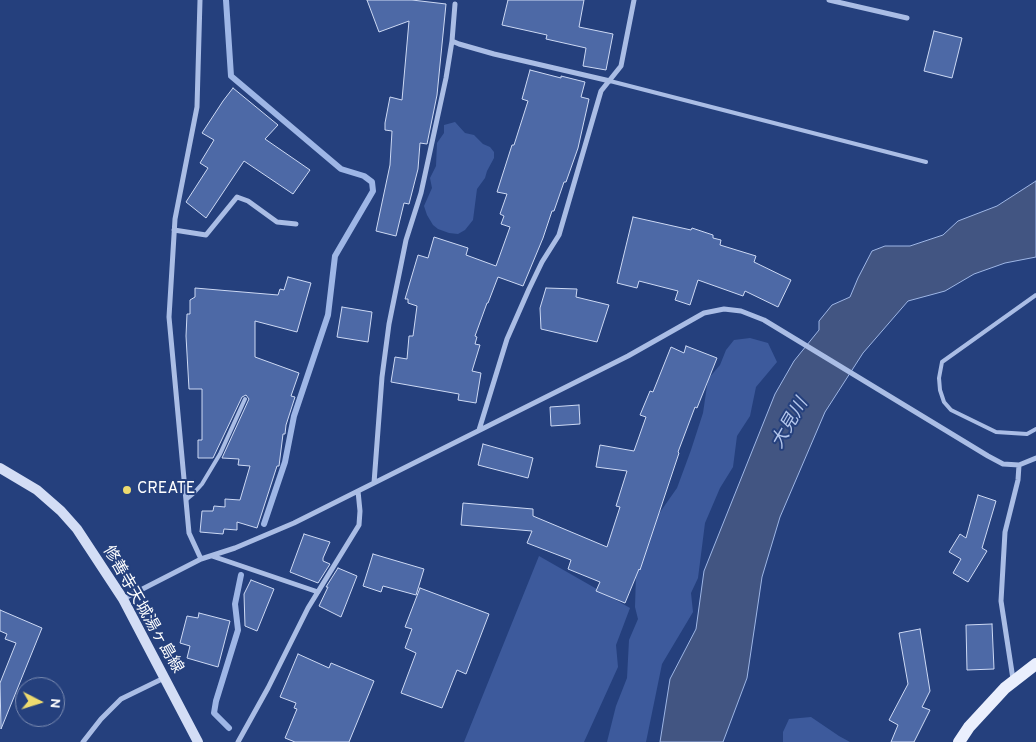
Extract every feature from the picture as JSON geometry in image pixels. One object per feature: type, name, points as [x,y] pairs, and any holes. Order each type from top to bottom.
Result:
[{"type":"main road","name":"修善寺天城湯ヶ島線","points":[[0,468],[37,490],[61,511],[77,529],[123,600],[198,742]]},
{"type":"main road","points":[[959,742],[969,727],[1005,688],[1036,664]]},
{"type":"street","points":[[200,0],[197,107],[175,219],[169,317],[189,533],[201,558]]},
{"type":"street","points":[[479,430],[507,339],[542,262],[559,236],[601,91],[621,66],[634,0]]},
{"type":"street","points":[[830,0],[907,18]]},
{"type":"street","points":[[374,482],[382,377],[389,324],[406,240],[421,193],[436,124],[452,41],[455,4]]},
{"type":"street","points":[[452,41],[494,54],[610,81]]},
{"type":"street","points":[[174,230],[206,235],[237,197],[248,201],[277,222],[296,224]]},
{"type":"street","points":[[123,600],[201,558],[235,548],[294,523],[628,356],[704,314],[724,309],[741,311],[764,320],[1003,464],[1019,465],[1036,458]]},
{"type":"street","points":[[1013,682],[1001,601],[1005,532],[1018,480],[1019,465]]},
{"type":"street","points":[[238,742],[318,592],[359,526],[358,491]]},
{"type":"street","points":[[210,556],[318,592]]},
{"type":"street","points":[[83,742],[101,719],[121,699],[164,678]]},
{"type":"lane","points":[[610,81],[926,162]]},
{"type":"lane","points":[[1036,295],[942,362],[939,378],[944,402],[951,410],[996,432],[1027,434],[1036,429]]},
{"type":"lane","points":[[187,499],[202,484],[220,454],[245,399]]},
{"type":"shaded area","points":[[455,122],[465,133],[474,135],[494,152],[494,158],[485,178],[477,189],[473,220],[465,230],[458,234],[449,233],[433,225],[424,206],[432,188],[430,178],[436,166],[437,143],[444,133],[444,125]]},
{"type":"shaded area","points":[[750,338],[768,343],[777,362],[756,387],[750,416],[737,436],[733,467],[720,488],[705,523],[698,578],[691,593],[693,612],[662,664],[646,742],[607,742],[616,706],[627,678],[629,640],[638,619],[635,607],[636,575],[658,515],[677,488],[691,450],[703,413],[708,379],[720,365],[726,350],[734,340]]},
{"type":"shaded area","points":[[539,556],[630,608],[616,645],[618,667],[584,742],[464,742]]},
{"type":"shaded area","points":[[811,717],[850,742],[783,742],[783,732],[789,719]]},
{"type":"water","name":"大見川","points":[[1036,181],[1036,257],[1005,263],[974,274],[945,291],[908,301],[863,353],[825,412],[780,517],[762,577],[747,678],[723,742],[660,742],[670,679],[696,629],[704,571],[775,394],[794,361],[819,330],[819,321],[832,305],[850,297],[872,251],[885,246],[910,246],[943,235],[958,221],[997,206]]},
{"type":"building","points":[[367,0],[412,0],[446,4],[437,95],[427,144],[420,143],[418,169],[409,204],[404,203],[396,236],[376,231],[390,165],[392,131],[385,130],[385,123],[390,97],[402,100],[409,21],[379,32]]},
{"type":"building","points":[[508,0],[584,0],[579,27],[613,34],[606,70],[583,66],[586,48],[546,39],[547,35],[502,25]]},
{"type":"building","points":[[934,31],[962,38],[952,78],[924,71]]},
{"type":"building","points":[[530,70],[585,82],[581,97],[589,99],[578,148],[566,182],[564,182],[554,211],[552,211],[523,286],[498,277],[487,303],[475,336],[477,337],[475,344],[480,345],[472,371],[481,373],[476,403],[458,400],[459,394],[391,382],[395,357],[407,359],[409,336],[413,336],[417,306],[408,303],[408,299],[405,299],[418,255],[428,258],[434,237],[468,248],[466,255],[496,266],[510,227],[501,224],[504,216],[500,214],[507,194],[497,192],[528,101],[522,99]]},
{"type":"building","points":[[233,88],[278,125],[265,139],[310,170],[293,194],[244,161],[206,218],[186,202],[208,168],[200,163],[214,140],[202,133]]},
{"type":"building","points":[[633,217],[691,230],[692,228],[713,235],[713,238],[721,240],[720,245],[756,256],[754,262],[791,280],[778,307],[745,291],[743,296],[698,280],[690,305],[675,300],[678,291],[639,281],[637,288],[617,283]]},
{"type":"building","points":[[288,277],[311,283],[297,332],[255,321],[255,357],[299,373],[291,396],[295,397],[285,434],[283,434],[279,466],[277,466],[257,528],[237,522],[237,530],[224,529],[223,534],[200,532],[202,511],[213,511],[214,506],[225,507],[225,499],[240,500],[250,466],[238,465],[239,459],[222,458],[249,399],[246,395],[242,397],[213,458],[198,458],[198,440],[202,440],[202,389],[189,389],[186,336],[187,314],[190,314],[190,300],[195,297],[195,288],[278,295],[280,289],[284,290]]},
{"type":"building","points":[[546,288],[577,289],[576,297],[609,305],[597,342],[541,329],[540,308]]},
{"type":"building","points":[[342,307],[372,312],[368,342],[337,337]]},
{"type":"building","points":[[686,346],[717,358],[697,408],[695,407],[678,452],[640,570],[625,603],[596,591],[600,582],[568,569],[571,560],[527,543],[532,531],[461,525],[463,503],[533,509],[533,516],[607,547],[620,507],[616,506],[627,471],[596,467],[600,445],[634,451],[646,417],[640,415],[650,391],[653,392],[671,347],[684,353]]},
{"type":"building","points":[[579,405],[580,424],[551,426],[550,407]]},
{"type":"building","points":[[483,444],[533,458],[528,478],[478,465]]},
{"type":"building","points":[[978,495],[996,501],[982,548],[987,551],[968,582],[953,573],[961,559],[949,552],[960,534],[966,538]]},
{"type":"building","points":[[304,534],[330,542],[323,561],[330,564],[318,583],[290,572]]},
{"type":"building","points":[[373,554],[424,569],[416,595],[383,586],[381,592],[363,586]]},
{"type":"building","points":[[338,568],[357,576],[341,617],[319,606],[328,587],[326,587]]},
{"type":"building","points":[[251,580],[274,589],[257,631],[245,626],[244,594]]},
{"type":"building","points":[[420,588],[489,614],[466,674],[457,670],[442,708],[401,693],[416,653],[405,648],[412,629],[405,627]]},
{"type":"building","points":[[0,610],[42,628],[22,677],[15,677],[15,695],[1,729],[0,683],[16,643],[5,639],[7,634],[0,631]]},
{"type":"building","points":[[199,613],[230,621],[218,667],[187,658],[190,646],[180,643],[187,616],[198,618]]},
{"type":"building","points":[[992,624],[994,669],[967,670],[966,625]]},
{"type":"building","points":[[920,629],[930,691],[922,707],[930,710],[914,742],[891,742],[898,725],[889,720],[908,684],[899,633]]},
{"type":"building","points":[[298,654],[329,668],[331,663],[374,681],[349,742],[295,742],[285,738],[297,709],[294,708],[296,703],[280,697]]},
{"type":"waterway","points":[[226,0],[231,76],[341,169],[364,176],[372,182],[373,191],[335,256],[328,315],[294,416],[285,462],[264,524]]},
{"type":"waterway","points":[[229,728],[214,713],[238,630],[235,604],[241,575]]},
{"type":"place","name":"CREATE","points":[[127,490]]}]
